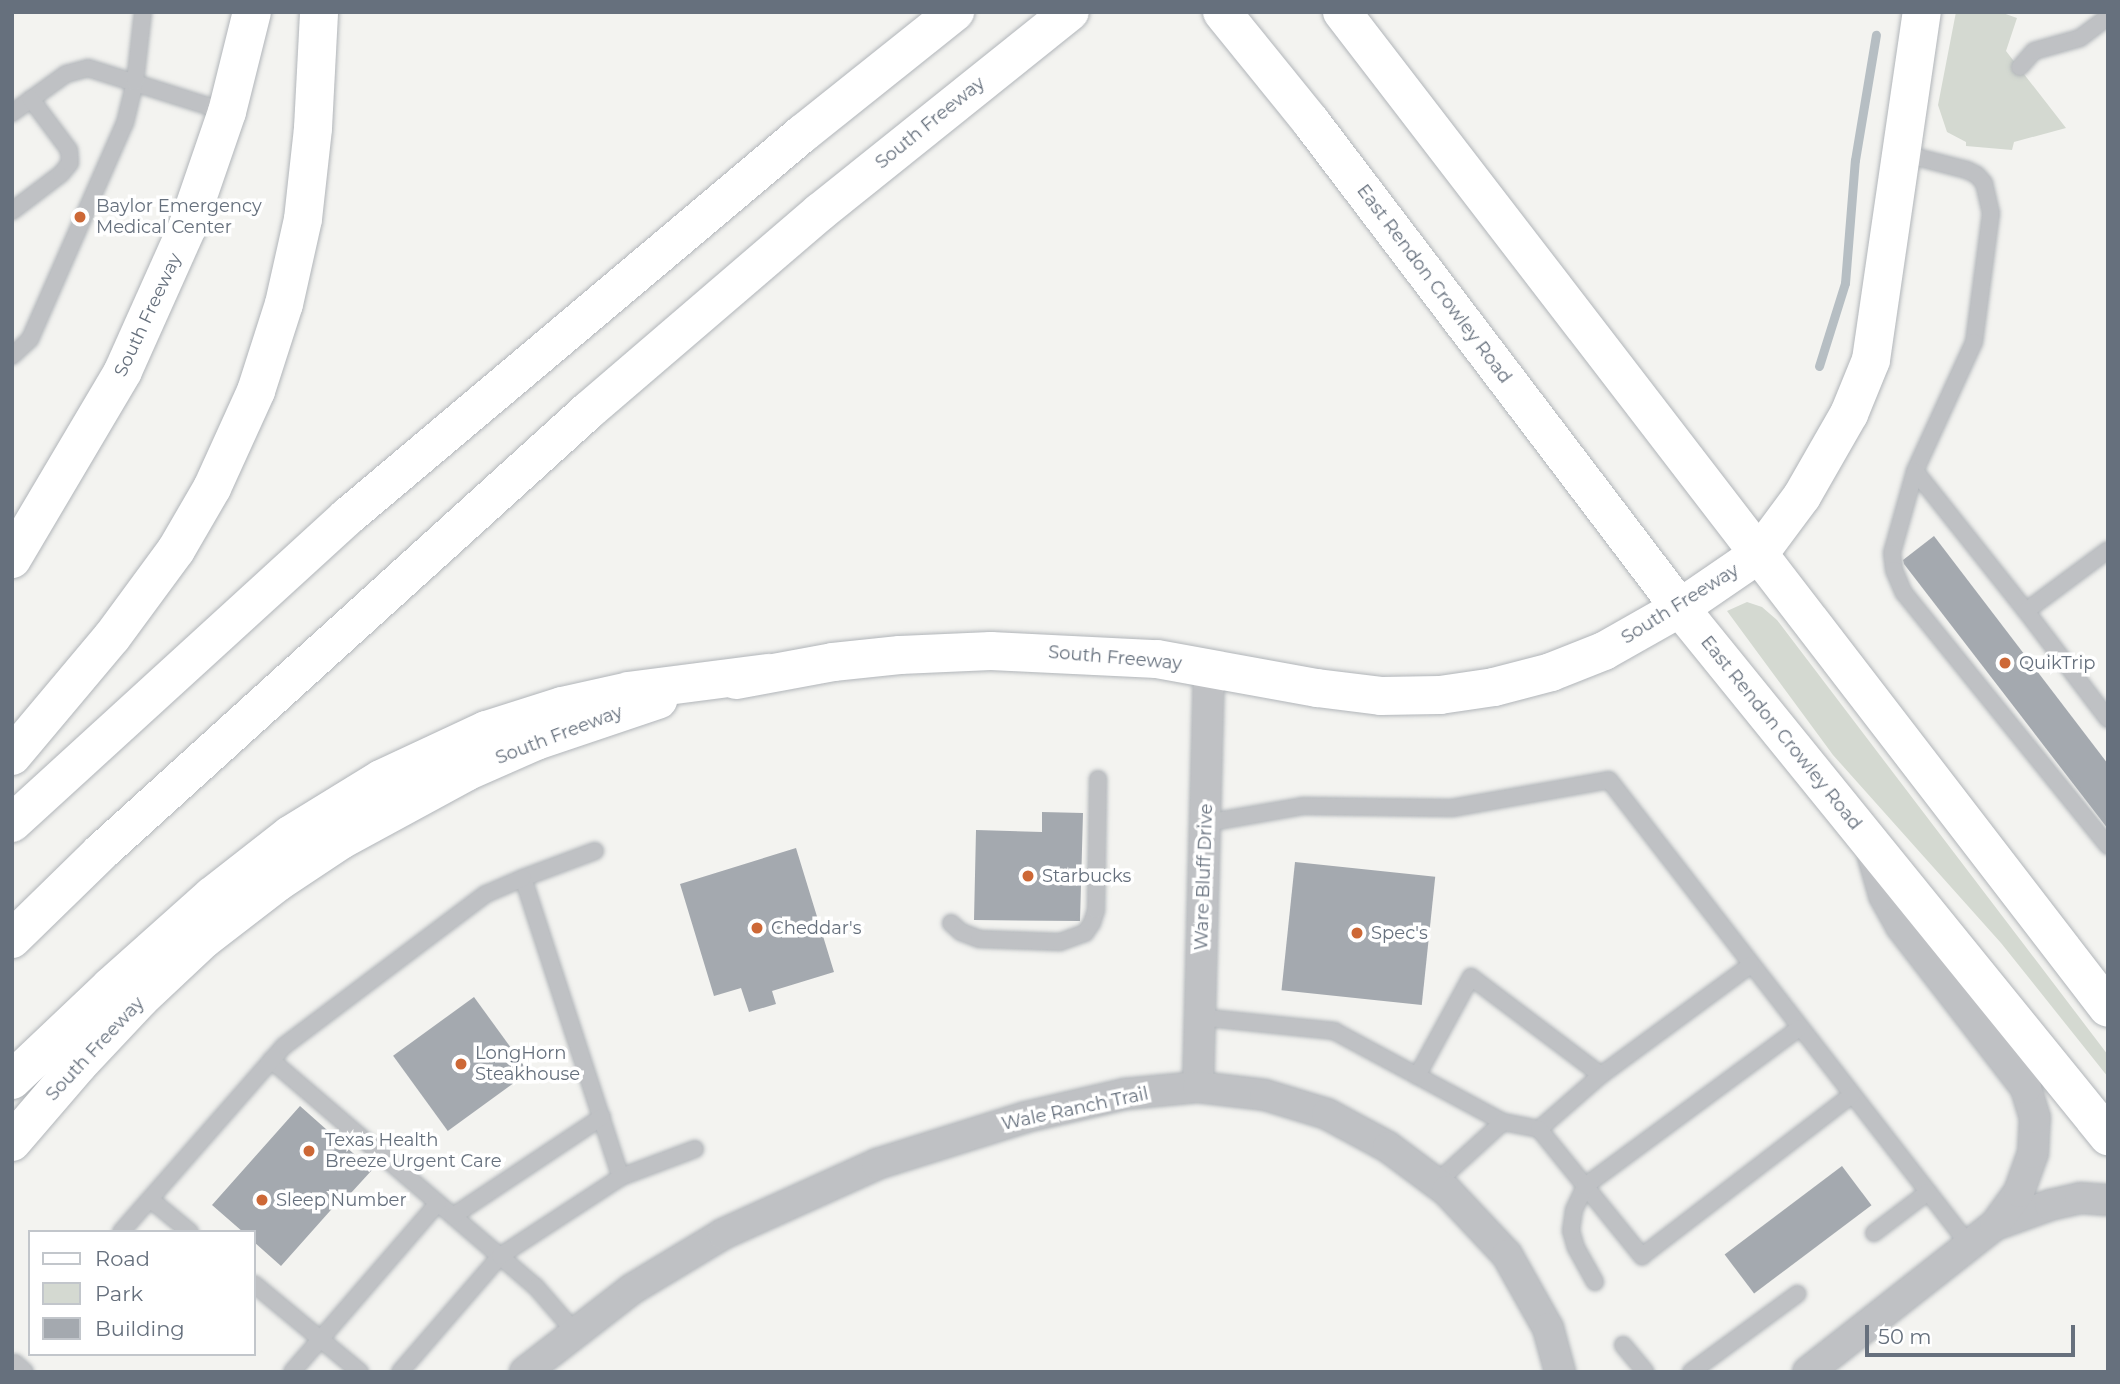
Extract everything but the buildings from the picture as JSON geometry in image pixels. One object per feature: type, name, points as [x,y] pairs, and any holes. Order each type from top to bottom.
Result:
[{"type":"main road","name":"South Freeway","points":[[12,559],[123,371],[187,228],[227,112],[252,12]]},
{"type":"main road","points":[[12,756],[112,637],[176,550],[212,488],[256,391],[284,304],[303,219],[313,128],[318,12]]},
{"type":"main road","points":[[12,823],[347,517],[802,134],[955,12]]},
{"type":"main road","name":"South Freeway","points":[[12,939],[101,852],[589,410],[820,212],[1070,12]]},
{"type":"main road","name":"East Rendon Crowley Road","points":[[1222,12],[1311,122],[1680,608],[2108,1136]]},
{"type":"main road","points":[[1342,12],[2108,1008]]},
{"type":"main road","name":"South Freeway","points":[[12,1142],[114,1027],[204,939],[278,881],[341,840],[466,772],[536,741],[689,691],[768,673],[900,655],[991,651],[1089,653],[1157,659],[1317,688],[1381,696],[1440,695],[1494,687],[1551,672],[1604,651],[1680,608],[1759,554],[1815,473],[1849,414],[1871,360],[1922,12]]},
{"type":"main road","points":[[12,1080],[111,986],[212,896],[290,835],[381,779],[485,730],[562,706],[628,691],[768,673]]},
{"type":"street","name":"Ware Bluff Drive","points":[[1198,1087],[1209,667]]},
{"type":"street","points":[[1808,1372],[1995,1225],[2018,1192],[2033,1153],[2035,1118],[2026,1088],[1901,926],[1885,895],[1869,843]]},
{"type":"street","name":"Wale Ranch Trail","points":[[525,1372],[632,1290],[723,1234],[877,1164],[1038,1114],[1125,1094],[1198,1087],[1265,1095],[1327,1114],[1388,1147],[1447,1191],[1507,1255],[1548,1328],[1560,1372]]},
{"type":"street","points":[[1995,1225],[2050,1205],[2080,1198],[2108,1200]]},
{"type":"lane","points":[[12,356],[30,339],[125,123],[135,82],[143,12]]},
{"type":"lane","points":[[2020,67],[2034,51],[2080,38],[2108,17]]},
{"type":"lane","points":[[12,113],[66,74],[88,68],[227,112]]},
{"type":"lane","points":[[12,211],[61,174],[69,163],[69,150],[31,99]]},
{"type":"lane","points":[[1901,153],[1968,170],[1977,175],[1984,183],[1991,213],[1974,342],[1915,471],[1892,553],[1894,570],[1904,593],[2108,846]]},
{"type":"lane","points":[[1915,471],[2108,719]]},
{"type":"lane","points":[[2026,611],[2108,550]]},
{"type":"lane","points":[[951,923],[961,932],[979,939],[1060,942],[1084,933],[1092,923],[1096,910],[1098,779]]},
{"type":"lane","points":[[1206,823],[1303,806],[1452,808],[1609,780],[1970,1246]]},
{"type":"lane","points":[[123,1230],[284,1046],[486,894],[595,851]]},
{"type":"lane","points":[[523,878],[621,1177]]},
{"type":"lane","points":[[1539,1129],[1601,1075],[1751,965]]},
{"type":"lane","points":[[1418,1076],[1471,977],[1601,1075]]},
{"type":"lane","points":[[1199,1017],[1334,1031],[1503,1122],[1539,1129],[1642,1256],[1852,1096]]},
{"type":"lane","points":[[1595,1282],[1576,1248],[1571,1231],[1574,1210],[1585,1186],[1799,1028]]},
{"type":"lane","points":[[271,1060],[536,1287],[575,1332]]},
{"type":"lane","points":[[453,1216],[602,1117]]},
{"type":"lane","points":[[1436,1183],[1503,1122]]},
{"type":"lane","points":[[400,1372],[500,1256],[621,1177],[695,1149]]},
{"type":"lane","points":[[1874,1233],[1928,1192]]},
{"type":"lane","points":[[150,1199],[188,1230]]},
{"type":"lane","points":[[292,1372],[438,1203]]},
{"type":"lane","points":[[256,1286],[360,1372]]},
{"type":"lane","points":[[1691,1372],[1797,1294]]},
{"type":"lane","points":[[1623,1345],[1646,1372]]},
{"type":"green space","points":[[1956,12],[2000,12],[2017,18],[2006,51],[2066,128],[2014,142],[2012,150],[1966,146],[1966,142],[1947,132],[1938,105]]},
{"type":"green space","points":[[1747,602],[1762,607],[1777,620],[2108,1055],[2108,1077],[2001,943],[1833,755],[1727,611]]},
{"type":"waterway","points":[[1819,366],[1845,283],[1855,160],[1876,35]]},
{"type":"place","name":"Baylor Emergency Medical Center","points":[[80,217]]},
{"type":"place","name":"QuikTrip","points":[[2005,663]]},
{"type":"place","name":"Starbucks","points":[[1028,876]]},
{"type":"place","name":"Cheddar's","points":[[757,928]]},
{"type":"place","name":"Spec's","points":[[1357,933]]},
{"type":"place","name":"LongHorn Steakhouse","points":[[461,1064]]},
{"type":"place","name":"Texas Health Breeze Urgent Care","points":[[309,1151]]},
{"type":"place","name":"Sleep Number","points":[[262,1200]]}]
